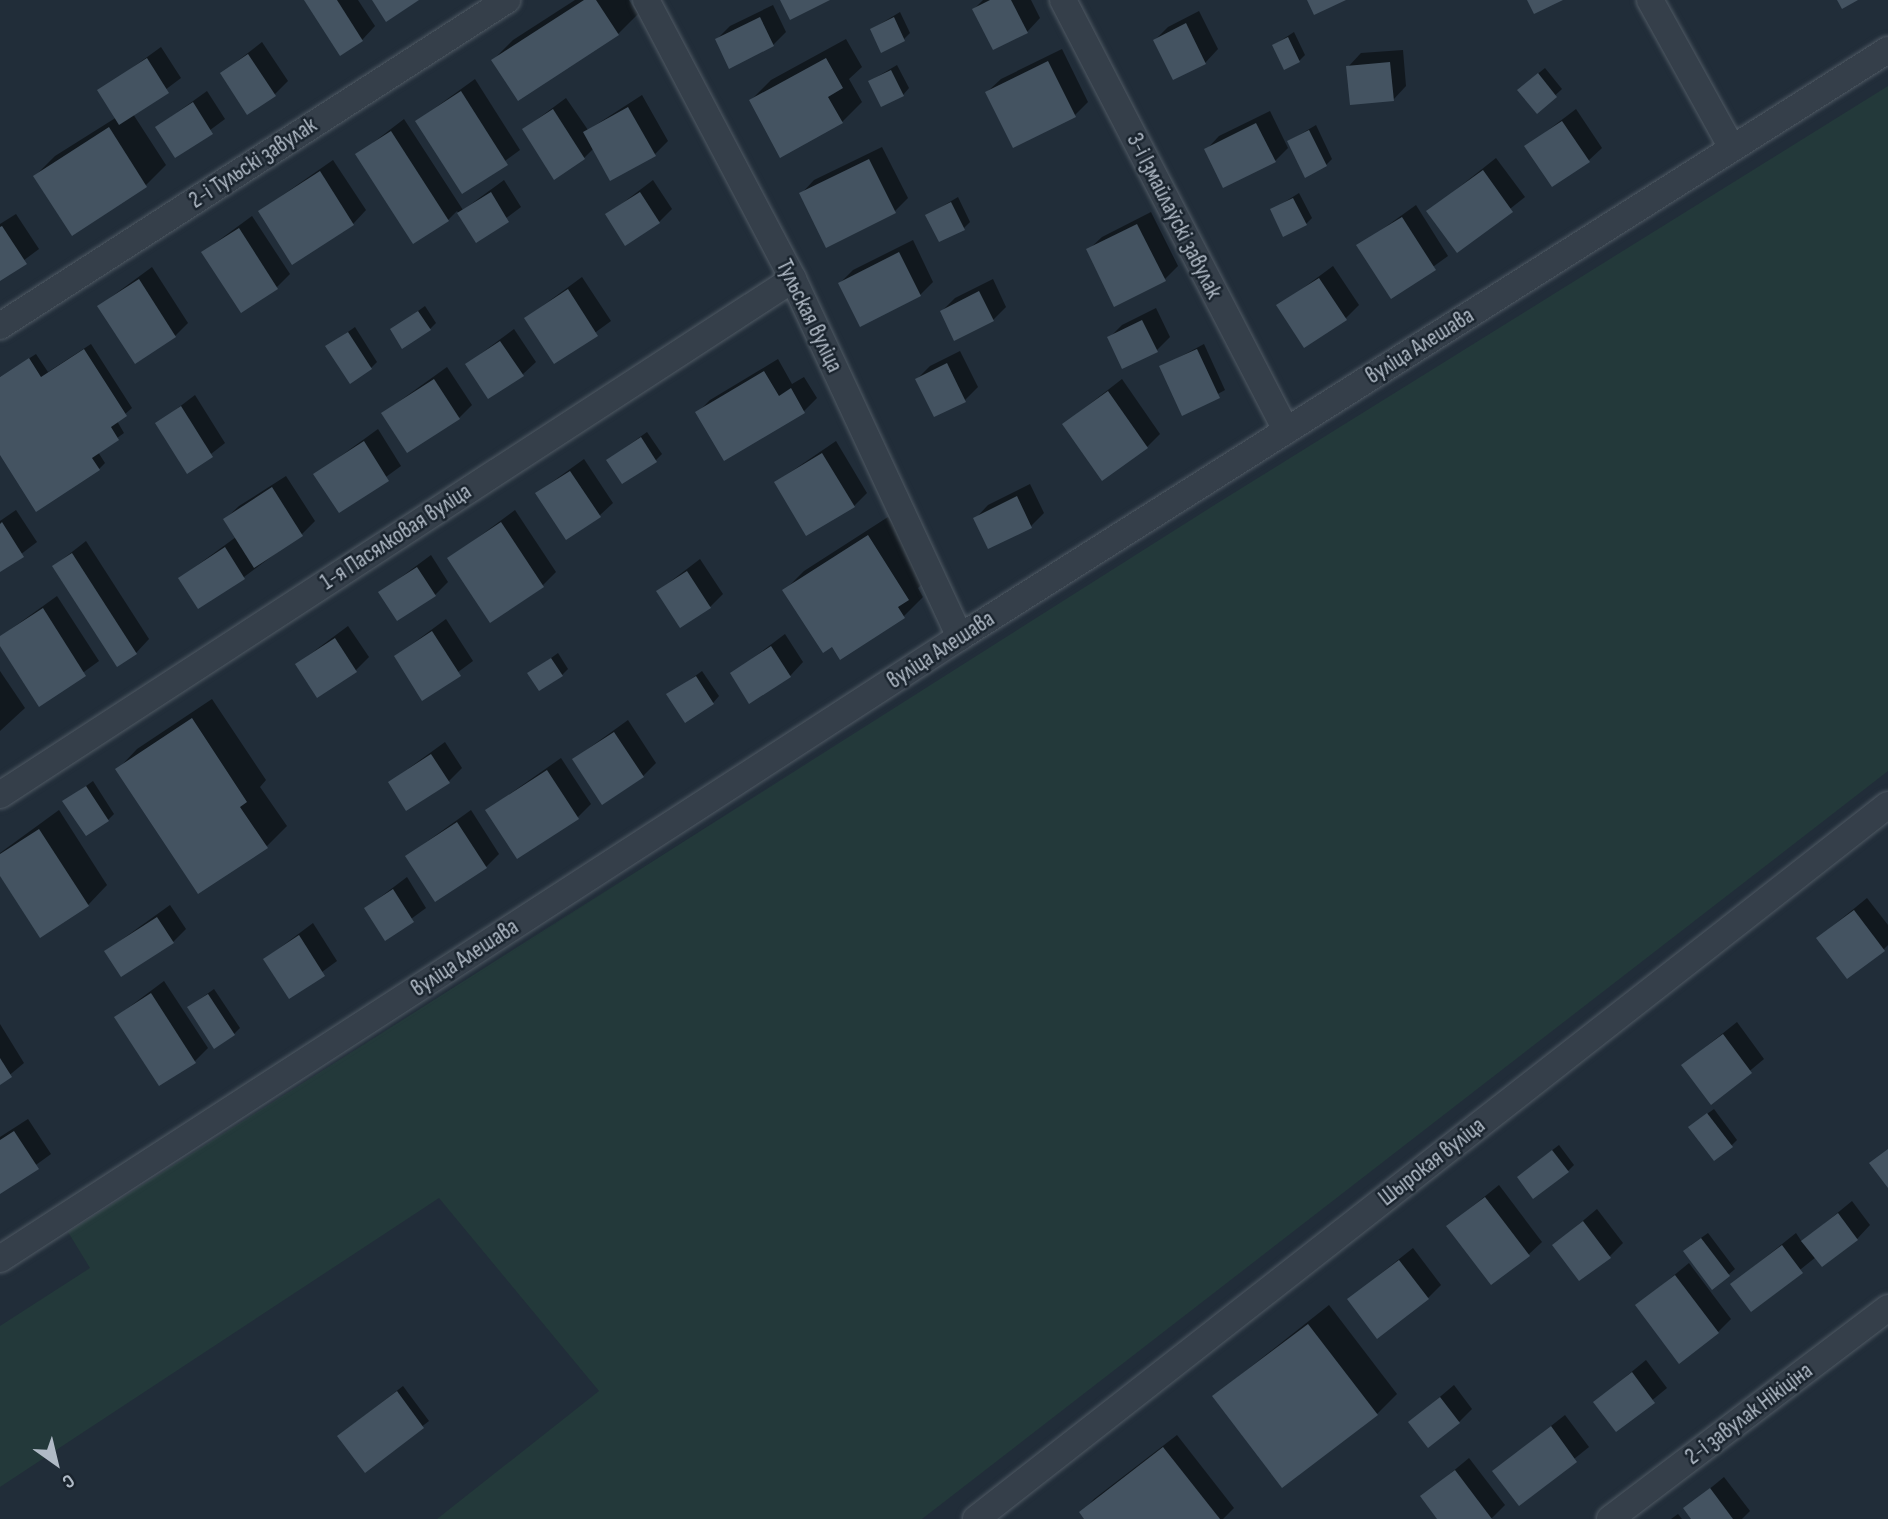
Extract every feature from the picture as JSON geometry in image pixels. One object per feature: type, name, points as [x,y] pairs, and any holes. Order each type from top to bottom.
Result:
[{"type":"street","name":"2-і Тульскі завулак","points":[[0,326],[507,0]]},
{"type":"street","name":"Тульская вуліца","points":[[646,0],[793,279],[960,637]]},
{"type":"street","name":"3-і Ізмайлаўскі завулак","points":[[1063,0],[1286,431]]},
{"type":"street","points":[[1650,0],[1732,148]]},
{"type":"street","name":"вуліца Алешава","points":[[0,1259],[960,637],[1888,50]]},
{"type":"street","name":"1-я Пасялковая вуліца","points":[[0,795],[793,279]]},
{"type":"street","name":"Шырокая вуліца","points":[[976,1519],[1888,805]]},
{"type":"street","name":"2-і завулак Нікіціна","points":[[1610,1519],[1888,1308]]},
{"type":"green space","points":[[1888,86],[1888,771],[922,1519],[437,1519],[599,1391],[439,1198],[0,1487],[0,1326],[90,1268],[68,1232],[1216,504]]},
{"type":"building","points":[[304,0],[337,0],[363,41],[340,56]]},
{"type":"building","points":[[372,0],[419,0],[386,22]]},
{"type":"building","points":[[584,0],[596,0],[619,35],[518,101],[491,60]]},
{"type":"building","points":[[780,0],[830,0],[790,20]]},
{"type":"building","points":[[990,0],[1011,0],[1028,33],[993,50],[972,9]]},
{"type":"building","points":[[1307,0],[1346,0],[1314,15]]},
{"type":"building","points":[[1527,0],[1563,0],[1534,14]]},
{"type":"building","points":[[1837,0],[1858,0],[1842,9]]},
{"type":"building","points":[[760,17],[774,46],[729,69],[715,39]]},
{"type":"building","points":[[894,17],[905,41],[881,53],[870,29]]},
{"type":"building","points":[[1186,23],[1206,64],[1173,80],[1153,40]]},
{"type":"building","points":[[1288,37],[1300,62],[1284,70],[1272,45]]},
{"type":"building","points":[[248,54],[276,96],[247,115],[220,73]]},
{"type":"building","points":[[147,58],[169,93],[119,125],[97,90]]},
{"type":"building","points":[[826,58],[843,88],[828,97],[843,123],[780,158],[749,100]]},
{"type":"building","points":[[1048,61],[1076,117],[1013,148],[985,92]]},
{"type":"building","points":[[1390,62],[1394,101],[1350,105],[1346,66]]},
{"type":"building","points":[[891,70],[904,96],[881,107],[868,81]]},
{"type":"building","points":[[1538,73],[1557,97],[1537,114],[1517,90]]},
{"type":"building","points":[[461,91],[508,165],[462,194],[415,121]]},
{"type":"building","points":[[193,102],[213,134],[175,158],[155,127]]},
{"type":"building","points":[[628,107],[656,156],[610,181],[583,132]]},
{"type":"building","points":[[553,109],[585,159],[554,180],[522,129]]},
{"type":"building","points":[[1562,121],[1590,162],[1552,187],[1524,146]]},
{"type":"building","points":[[1256,123],[1276,162],[1223,188],[1204,149]]},
{"type":"building","points":[[109,127],[147,187],[72,236],[33,176]]},
{"type":"building","points":[[1309,130],[1327,166],[1305,178],[1287,141]]},
{"type":"building","points":[[391,131],[449,221],[413,244],[355,154]]},
{"type":"building","points":[[869,159],[896,213],[826,248],[799,193]]},
{"type":"building","points":[[1483,170],[1513,212],[1457,253],[1426,211]]},
{"type":"building","points":[[320,171],[354,225],[292,265],[258,211]]},
{"type":"building","points":[[491,192],[509,222],[476,243],[457,213]]},
{"type":"building","points":[[640,192],[660,223],[625,246],[605,214]]},
{"type":"building","points":[[1293,198],[1307,225],[1283,237],[1270,209]]},
{"type":"building","points":[[951,202],[965,230],[939,242],[925,215]]},
{"type":"building","points":[[1402,217],[1436,270],[1391,299],[1356,245]]},
{"type":"building","points":[[1137,224],[1166,281],[1114,307],[1086,249]]},
{"type":"building","points":[[2,226],[27,264],[0,281],[0,227]]},
{"type":"building","points":[[239,228],[278,289],[241,313],[201,252]]},
{"type":"building","points":[[899,252],[921,296],[860,327],[838,283]]},
{"type":"building","points":[[1319,278],[1347,320],[1304,348],[1276,305]]},
{"type":"building","points":[[139,279],[176,337],[135,364],[97,306]]},
{"type":"building","points":[[568,289],[598,336],[554,364],[524,318]]},
{"type":"building","points":[[979,291],[994,321],[954,341],[940,311]]},
{"type":"building","points":[[418,311],[431,330],[402,349],[390,329]]},
{"type":"building","points":[[1142,320],[1158,352],[1122,369],[1107,337]]},
{"type":"building","points":[[348,332],[372,369],[350,384],[325,346]]},
{"type":"building","points":[[500,341],[524,376],[488,399],[465,364]]},
{"type":"building","points":[[84,349],[127,416],[111,427],[119,440],[92,458],[100,470],[36,512],[0,455],[0,377],[29,358],[41,377]]},
{"type":"building","points":[[1197,349],[1220,398],[1182,416],[1159,366]]},
{"type":"building","points":[[947,363],[966,402],[934,417],[915,379]]},
{"type":"building","points":[[764,371],[779,396],[791,388],[805,413],[724,461],[695,412]]},
{"type":"building","points":[[434,379],[460,419],[407,453],[381,413]]},
{"type":"building","points":[[1108,391],[1148,448],[1102,481],[1062,424]]},
{"type":"building","points":[[181,406],[213,457],[187,474],[155,423]]},
{"type":"building","points":[[641,437],[657,462],[622,484],[606,460]]},
{"type":"building","points":[[364,441],[389,481],[339,513],[313,474]]},
{"type":"building","points":[[822,453],[855,507],[806,536],[774,482]]},
{"type":"building","points":[[570,471],[601,517],[566,540],[535,493]]},
{"type":"building","points":[[272,487],[303,536],[254,568],[223,519]]},
{"type":"building","points":[[1017,496],[1032,528],[988,549],[973,518]]},
{"type":"building","points":[[2,522],[24,557],[0,572],[0,524]]},
{"type":"building","points":[[501,522],[544,587],[490,623],[447,558]]},
{"type":"building","points":[[868,535],[909,600],[898,607],[905,618],[840,660],[832,647],[823,653],[782,590]]},
{"type":"building","points":[[225,547],[245,579],[198,609],[178,578]]},
{"type":"building","points":[[72,553],[137,654],[117,667],[52,566]]},
{"type":"building","points":[[417,567],[436,596],[397,621],[378,592]]},
{"type":"building","points":[[687,571],[711,608],[680,628],[656,591]]},
{"type":"building","points":[[43,608],[86,676],[39,707],[0,646],[0,636]]},
{"type":"building","points":[[432,631],[461,676],[422,701],[394,656]]},
{"type":"building","points":[[335,638],[357,672],[317,698],[295,664]]},
{"type":"building","points":[[771,646],[791,677],[749,704],[730,673]]},
{"type":"building","points":[[551,658],[563,676],[539,691],[527,673]]},
{"type":"building","points":[[696,676],[714,704],[685,723],[666,694]]},
{"type":"building","points":[[192,718],[247,802],[240,807],[268,848],[198,894],[115,769]]},
{"type":"building","points":[[614,732],[644,777],[602,805],[572,759]]},
{"type":"building","points":[[431,754],[450,783],[406,811],[388,782]]},
{"type":"building","points":[[547,770],[579,819],[517,859],[485,810]]},
{"type":"building","points":[[86,786],[109,821],[86,836],[62,801]]},
{"type":"building","points":[[457,822],[487,868],[435,902],[405,856]]},
{"type":"building","points":[[39,829],[89,906],[40,938],[0,876],[0,854]]},
{"type":"building","points":[[393,889],[414,922],[385,941],[364,908]]},
{"type":"building","points":[[1854,910],[1885,951],[1847,979],[1816,938]]},
{"type":"building","points":[[157,917],[174,943],[121,977],[104,951]]},
{"type":"building","points":[[299,935],[325,976],[289,999],[263,959]]},
{"type":"building","points":[[151,993],[196,1063],[159,1086],[114,1017]]},
{"type":"building","points":[[208,994],[235,1035],[214,1049],[187,1007]]},
{"type":"building","points":[[1723,1034],[1752,1073],[1711,1105],[1681,1065]]},
{"type":"building","points":[[0,1058],[12,1077],[0,1085]]},
{"type":"building","points":[[1707,1113],[1733,1147],[1714,1161],[1688,1127]]},
{"type":"building","points":[[14,1131],[39,1169],[0,1194],[0,1140]]},
{"type":"building","points":[[1888,1149],[1888,1188],[1869,1163]]},
{"type":"building","points":[[1552,1150],[1569,1172],[1533,1199],[1517,1177]]},
{"type":"building","points":[[1485,1197],[1530,1256],[1491,1285],[1446,1226]]},
{"type":"building","points":[[1838,1213],[1858,1240],[1822,1267],[1801,1241]]},
{"type":"building","points":[[1583,1221],[1611,1258],[1579,1281],[1552,1245]]},
{"type":"building","points":[[1701,1238],[1730,1276],[1712,1290],[1683,1251]]},
{"type":"building","points":[[1782,1245],[1803,1273],[1751,1312],[1730,1284]]},
{"type":"building","points":[[1399,1260],[1429,1299],[1377,1339],[1347,1299]]},
{"type":"building","points":[[1675,1275],[1719,1333],[1679,1364],[1635,1305]]},
{"type":"building","points":[[1308,1324],[1378,1415],[1282,1488],[1212,1396]]},
{"type":"building","points":[[1632,1372],[1655,1403],[1616,1432],[1593,1402]]},
{"type":"building","points":[[397,1391],[424,1428],[365,1473],[337,1436]]},
{"type":"building","points":[[1440,1397],[1460,1423],[1428,1448],[1408,1422]]},
{"type":"building","points":[[1551,1426],[1577,1462],[1519,1506],[1492,1471]]},
{"type":"building","points":[[1163,1447],[1220,1519],[1084,1519],[1079,1512]]},
{"type":"building","points":[[1455,1470],[1492,1519],[1437,1519],[1420,1496]]},
{"type":"building","points":[[1710,1488],[1733,1519],[1691,1519],[1683,1508]]}]
